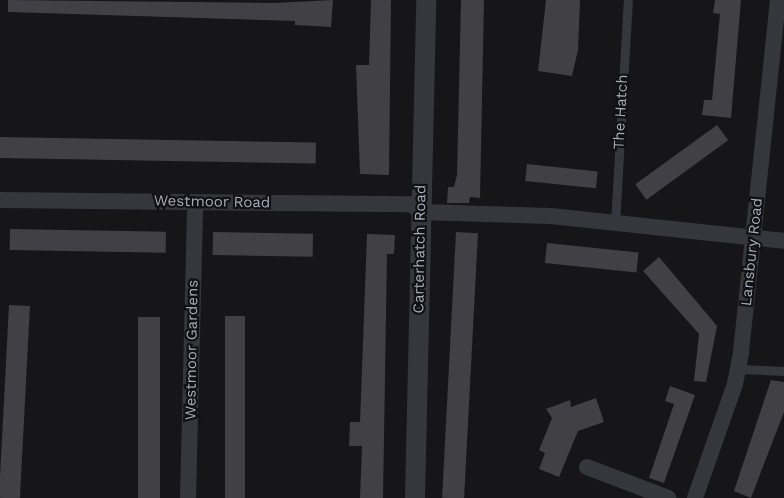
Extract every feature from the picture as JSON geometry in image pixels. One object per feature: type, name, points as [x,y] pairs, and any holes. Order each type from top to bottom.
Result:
[{"type":"street","name":"Carterhatch Road","points":[[415,498],[426,0]]},
{"type":"street","name":"Lansbury Road","points":[[695,498],[738,369],[778,0]]},
{"type":"street","name":"Westmoor Road","points":[[0,200],[411,204],[421,212]]},
{"type":"street","name":"Westmoor Gardens","points":[[188,498],[195,202]]},
{"type":"street","points":[[421,212],[551,216],[784,241]]},
{"type":"street","points":[[587,467],[668,498]]},
{"type":"lane","name":"The Hatch","points":[[615,224],[628,0]]},
{"type":"lane","points":[[738,369],[784,371]]},
{"type":"building","points":[[8,0],[274,3],[333,0],[331,27],[295,25],[295,21],[8,12]]},
{"type":"building","points":[[371,0],[391,0],[389,175],[360,174],[356,65],[369,65]]},
{"type":"building","points":[[461,0],[484,0],[480,198],[470,197],[469,203],[447,203],[448,187],[454,187],[457,175]]},
{"type":"building","points":[[546,0],[580,0],[578,50],[572,76],[538,71]]},
{"type":"building","points":[[715,0],[741,0],[731,118],[702,115],[704,100],[712,100],[720,14],[713,13]]},
{"type":"building","points":[[717,125],[728,140],[646,200],[635,184]]},
{"type":"building","points":[[0,137],[316,143],[316,164],[0,158]]},
{"type":"building","points":[[527,164],[598,171],[596,188],[525,181]]},
{"type":"building","points":[[10,229],[166,232],[166,253],[10,250]]},
{"type":"building","points":[[213,232],[313,234],[313,257],[213,255]]},
{"type":"building","points":[[456,232],[478,233],[464,498],[442,498]]},
{"type":"building","points":[[367,234],[395,235],[394,254],[387,254],[383,498],[360,498],[362,446],[349,446],[350,422],[360,422]]},
{"type":"building","points":[[547,243],[638,253],[636,273],[545,263]]},
{"type":"building","points":[[659,257],[717,326],[706,382],[694,381],[699,334],[643,271]]},
{"type":"building","points":[[9,305],[30,306],[20,498],[0,498]]},
{"type":"building","points":[[225,316],[245,316],[245,498],[225,498]]},
{"type":"building","points":[[138,317],[160,317],[160,498],[138,498]]},
{"type":"building","points":[[771,380],[784,382],[784,412],[751,498],[734,491]]},
{"type":"building","points":[[670,386],[695,395],[664,483],[649,478],[674,404],[665,401]]},
{"type":"building","points":[[596,398],[604,422],[578,431],[559,477],[539,469],[545,453],[539,450],[552,418],[546,409],[570,400],[571,407]]}]
